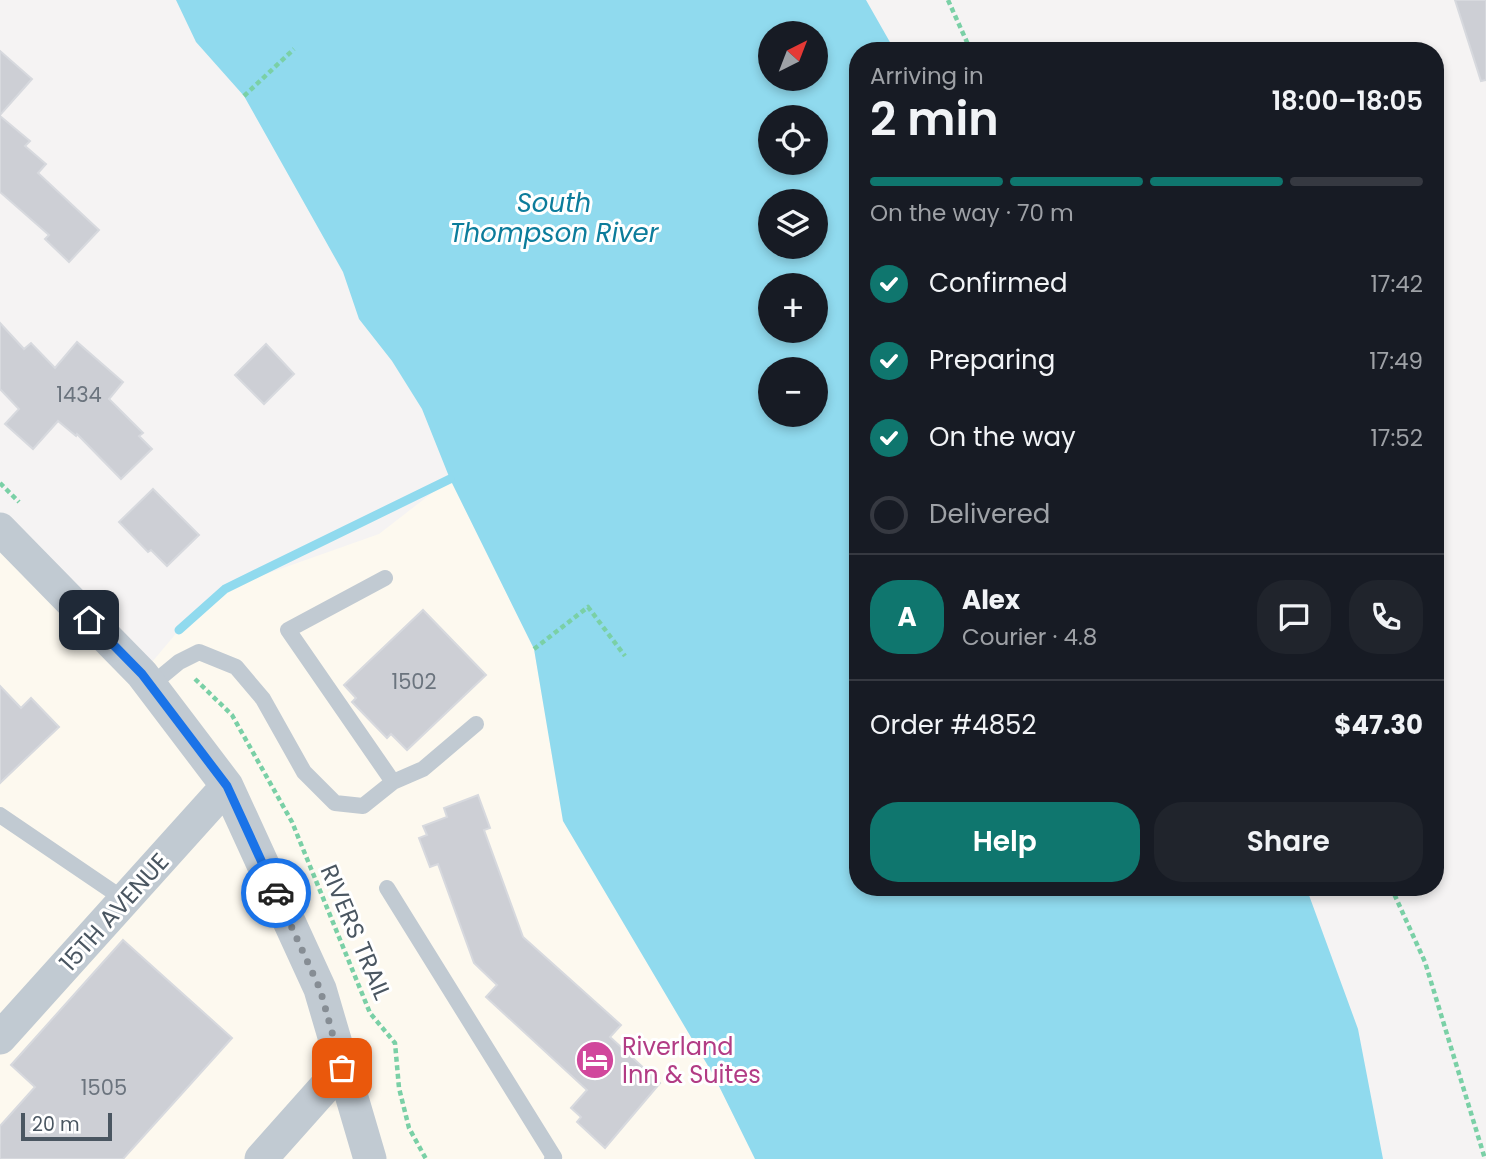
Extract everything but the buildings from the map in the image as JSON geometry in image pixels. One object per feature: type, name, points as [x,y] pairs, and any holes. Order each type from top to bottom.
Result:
[{"type":"street","points":[[0,529],[150,686],[227,786],[320,989],[370,1159]]},
{"type":"street","name":"15TH AVENUE","points":[[0,1038],[227,786]]},
{"type":"street","points":[[262,1159],[342,1068]]},
{"type":"lane","points":[[385,578],[288,630],[393,782]]},
{"type":"lane","points":[[150,686],[179,662],[199,652],[236,667],[262,699],[304,772],[335,803],[363,806],[393,782],[424,769],[475,724]]},
{"type":"lane","points":[[0,816],[125,900]]},
{"type":"lane","points":[[387,888],[554,1157],[552,1159]]},
{"type":"path","points":[[948,0],[967,42]]},
{"type":"path","points":[[244,96],[294,49]]},
{"type":"path","points":[[534,649],[588,607],[625,656]]},
{"type":"path","name":"RIVERS TRAIL","points":[[257,757],[292,822],[370,1013],[396,1043],[399,1088],[409,1128],[426,1159]]},
{"type":"path","points":[[1395,896],[1425,962],[1485,1159]]},
{"type":"shaded area","points":[[450,479],[534,649],[563,821],[714,1076],[755,1159],[0,1159],[0,529],[142,674],[179,630],[224,589],[379,534]]},
{"type":"water","name":"South Thompson River","points":[[176,0],[866,0],[890,42],[849,42],[849,896],[1309,896],[1358,1029],[1383,1159],[755,1159],[714,1076],[563,821],[534,649],[450,479],[422,409],[392,361],[359,319],[343,272],[244,96],[196,42]]},
{"type":"waterway","points":[[179,630],[225,589],[450,479]]},
{"type":"way so far","points":[[276,893],[320,989],[342,1068]]},
{"type":"place","name":"Riverland Inn & Suites","points":[[595,1060]]},
{"type":"route","points":[[89,620],[142,674],[227,786],[276,893]]}]
